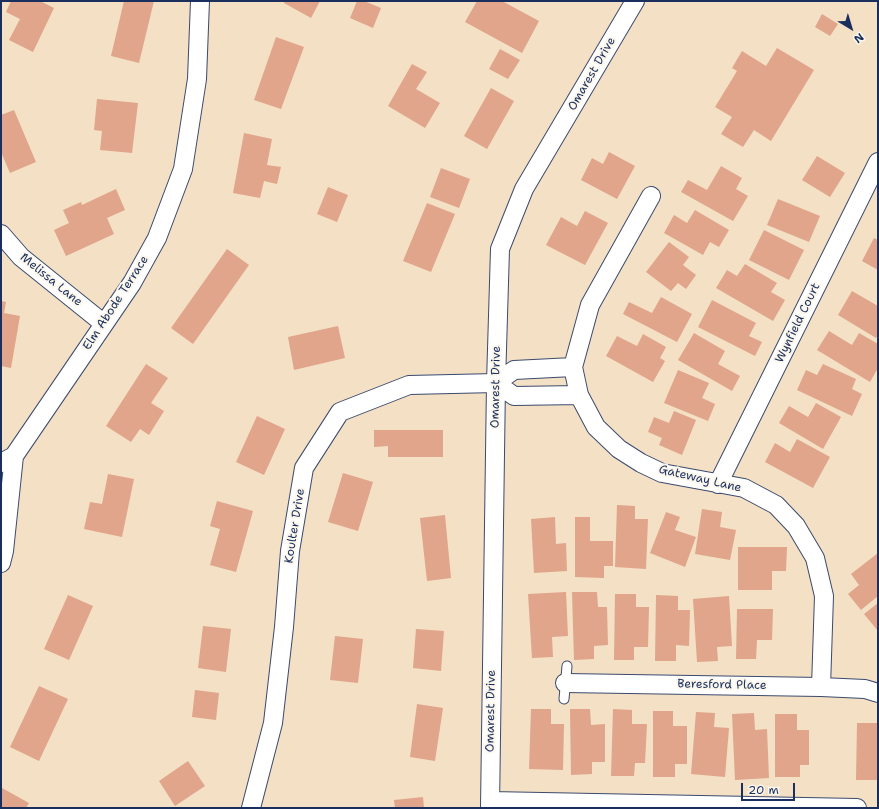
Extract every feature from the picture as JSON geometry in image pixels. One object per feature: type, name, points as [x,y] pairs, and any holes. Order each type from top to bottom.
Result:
[{"type":"street","name":"Elm Abode Terrace","points":[[7,460],[132,283],[157,238],[183,169],[196,79],[200,1]]},
{"type":"street","name":"Omarest Drive","points":[[490,805],[496,383],[500,249],[524,189],[635,1]]},
{"type":"street","name":"Wynfield Court","points":[[718,484],[878,162]]},
{"type":"street","name":"Gateway Lane","points":[[650,196],[590,305],[573,367],[579,395],[596,427],[619,449],[641,463],[662,473],[744,488],[776,506],[796,526],[815,558],[824,596],[821,687]]},
{"type":"street","name":"Melissa Lane","points":[[1,234],[21,257],[103,323]]},
{"type":"street","points":[[573,367],[514,370],[496,383],[514,396],[579,395]]},
{"type":"street","name":"Koulter Drive","points":[[251,808],[274,723],[290,551],[304,468],[340,412],[408,384],[496,383]]},
{"type":"street","points":[[1,563],[4,551],[7,460]]},
{"type":"street","name":"Beresford Place","points":[[565,683],[821,687],[865,689],[878,692]]},
{"type":"street","points":[[490,805],[857,808]]},
{"type":"building","points":[[11,1],[40,1],[54,8],[33,52],[9,40],[20,19],[6,12]]},
{"type":"building","points":[[124,1],[154,1],[139,63],[111,56]]},
{"type":"building","points":[[285,1],[320,1],[311,18],[284,3]]},
{"type":"building","points":[[357,1],[364,1],[381,8],[373,28],[350,18]]},
{"type":"building","points":[[477,1],[502,1],[539,21],[522,53],[465,22]]},
{"type":"building","points":[[822,14],[838,24],[830,36],[815,27]]},
{"type":"building","points":[[276,37],[304,47],[281,109],[254,100]]},
{"type":"building","points":[[777,48],[814,70],[771,141],[754,130],[743,147],[721,134],[732,117],[715,107],[737,71],[732,68],[742,51],[766,66]]},
{"type":"building","points":[[500,49],[520,60],[508,79],[489,69]]},
{"type":"building","points":[[412,64],[427,72],[416,89],[440,103],[425,128],[388,106]]},
{"type":"building","points":[[491,88],[514,101],[487,149],[464,136]]},
{"type":"building","points":[[97,99],[138,103],[132,153],[100,150],[102,131],[94,130]]},
{"type":"building","points":[[14,110],[36,162],[10,173],[1,152],[1,115]]},
{"type":"building","points":[[244,133],[272,139],[267,165],[281,167],[277,184],[264,181],[260,198],[233,193]]},
{"type":"building","points":[[609,152],[635,166],[617,199],[581,180],[592,158],[603,164]]},
{"type":"building","points":[[817,156],[845,173],[830,197],[802,180]]},
{"type":"building","points":[[721,166],[742,178],[736,189],[748,196],[733,221],[681,192],[688,180],[707,190]]},
{"type":"building","points":[[441,168],[470,179],[459,208],[430,197]]},
{"type":"building","points":[[328,187],[348,195],[337,222],[317,214]]},
{"type":"building","points":[[116,189],[125,210],[107,218],[114,234],[66,256],[54,230],[69,223],[63,210],[81,202],[82,205]]},
{"type":"building","points":[[778,199],[820,216],[809,242],[767,225]]},
{"type":"building","points":[[427,203],[455,214],[431,272],[403,261]]},
{"type":"building","points":[[695,210],[729,230],[719,247],[710,242],[703,255],[664,233],[674,215],[687,223]]},
{"type":"building","points":[[585,211],[608,223],[585,265],[546,245],[561,217],[577,226]]},
{"type":"building","points":[[764,230],[804,250],[789,280],[749,260]]},
{"type":"building","points":[[874,238],[878,240],[878,270],[862,261]]},
{"type":"building","points":[[669,242],[689,257],[683,265],[696,275],[686,289],[678,283],[671,291],[646,272]]},
{"type":"building","points":[[227,249],[249,265],[193,344],[171,328]]},
{"type":"building","points":[[745,264],[777,283],[771,292],[785,300],[773,321],[716,288],[727,270],[737,276]]},
{"type":"building","points":[[852,291],[878,306],[878,335],[876,338],[838,315]]},
{"type":"building","points":[[661,297],[692,314],[677,342],[623,314],[629,302],[652,313]]},
{"type":"building","points":[[712,300],[756,323],[749,336],[762,342],[755,356],[698,327]]},
{"type":"building","points":[[1,301],[6,302],[4,313],[20,316],[11,368],[1,366]]},
{"type":"building","points":[[338,326],[345,358],[294,370],[288,337]]},
{"type":"building","points":[[829,331],[852,345],[859,333],[878,344],[878,368],[870,382],[817,350]]},
{"type":"building","points":[[694,333],[725,351],[718,364],[740,376],[732,391],[678,360]]},
{"type":"building","points":[[643,334],[666,347],[660,358],[665,361],[653,382],[606,356],[617,336],[637,346]]},
{"type":"building","points":[[146,364],[168,378],[151,403],[164,411],[149,435],[140,429],[131,442],[106,426]]},
{"type":"building","points":[[823,364],[856,379],[852,389],[862,394],[852,416],[797,390],[806,370],[817,375]]},
{"type":"building","points":[[678,370],[709,383],[702,398],[715,404],[708,421],[664,403]]},
{"type":"building","points":[[816,403],[841,417],[823,449],[779,423],[789,406],[808,417]]},
{"type":"building","points":[[674,411],[696,420],[682,455],[659,445],[662,438],[648,432],[654,417],[669,423]]},
{"type":"building","points":[[257,416],[285,429],[264,475],[236,462]]},
{"type":"building","points":[[374,430],[443,430],[443,457],[388,457],[388,446],[374,447]]},
{"type":"building","points":[[797,439],[830,457],[813,488],[765,462],[775,443],[790,452]]},
{"type":"building","points":[[343,473],[373,482],[358,531],[328,522]]},
{"type":"building","points":[[108,474],[134,479],[122,537],[84,529],[90,502],[102,504]]},
{"type":"building","points":[[217,501],[253,511],[236,572],[210,565],[220,529],[210,526]]},
{"type":"building","points":[[617,505],[635,506],[635,519],[648,519],[646,569],[615,567]]},
{"type":"building","points":[[702,509],[722,512],[720,527],[736,530],[730,560],[695,554]]},
{"type":"building","points":[[666,512],[680,517],[675,530],[696,537],[685,567],[650,553]]},
{"type":"building","points":[[445,515],[451,578],[427,581],[420,518]]},
{"type":"building","points":[[555,517],[556,544],[566,543],[567,571],[534,573],[531,519]]},
{"type":"building","points":[[575,517],[590,517],[590,541],[613,541],[613,566],[604,566],[604,578],[575,577]]},
{"type":"building","points":[[738,547],[787,547],[786,571],[772,571],[772,590],[738,590]]},
{"type":"building","points":[[878,553],[878,596],[861,610],[848,594],[859,585],[851,574]]},
{"type":"building","points":[[566,592],[568,636],[552,637],[553,657],[532,658],[528,594]]},
{"type":"building","points":[[572,592],[597,592],[598,607],[607,607],[608,645],[594,646],[594,659],[574,660]]},
{"type":"building","points":[[615,594],[636,594],[636,607],[649,607],[648,647],[634,647],[634,660],[614,660]]},
{"type":"building","points":[[68,595],[93,606],[69,660],[44,649]]},
{"type":"building","points":[[656,595],[678,596],[678,610],[690,610],[689,646],[676,645],[676,661],[655,661]]},
{"type":"building","points":[[729,596],[732,646],[717,647],[718,661],[697,662],[693,599]]},
{"type":"building","points":[[878,603],[878,631],[864,614]]},
{"type":"building","points":[[737,609],[773,609],[772,640],[757,640],[756,659],[736,659]]},
{"type":"building","points":[[203,626],[231,629],[226,672],[198,668]]},
{"type":"building","points":[[416,629],[444,631],[441,671],[413,668]]},
{"type":"building","points":[[335,636],[363,639],[358,683],[330,680]]},
{"type":"building","points":[[39,686],[68,699],[39,761],[10,747]]},
{"type":"building","points":[[195,690],[219,693],[216,720],[192,717]]},
{"type":"building","points":[[417,704],[443,708],[435,761],[410,757]]},
{"type":"building","points":[[531,709],[551,709],[551,724],[564,724],[563,770],[529,769]]},
{"type":"building","points":[[570,709],[590,709],[591,725],[605,724],[605,762],[592,762],[592,774],[571,775]]},
{"type":"building","points":[[613,709],[632,710],[632,724],[647,724],[645,763],[635,763],[634,776],[611,776]]},
{"type":"building","points":[[653,711],[673,711],[673,726],[687,726],[687,764],[675,764],[675,777],[653,777]]},
{"type":"building","points":[[696,712],[715,713],[714,727],[729,728],[725,777],[691,774]]},
{"type":"building","points":[[754,713],[755,730],[767,729],[769,778],[735,780],[732,714]]},
{"type":"building","points":[[775,714],[797,714],[797,730],[809,730],[809,765],[800,765],[800,777],[775,777]]},
{"type":"building","points":[[857,723],[878,723],[878,780],[856,780]]},
{"type":"building","points":[[188,761],[205,786],[175,806],[159,781]]},
{"type":"building","points":[[2,788],[29,803],[26,808],[1,808]]},
{"type":"building","points":[[423,797],[424,808],[395,808],[394,800]]}]
